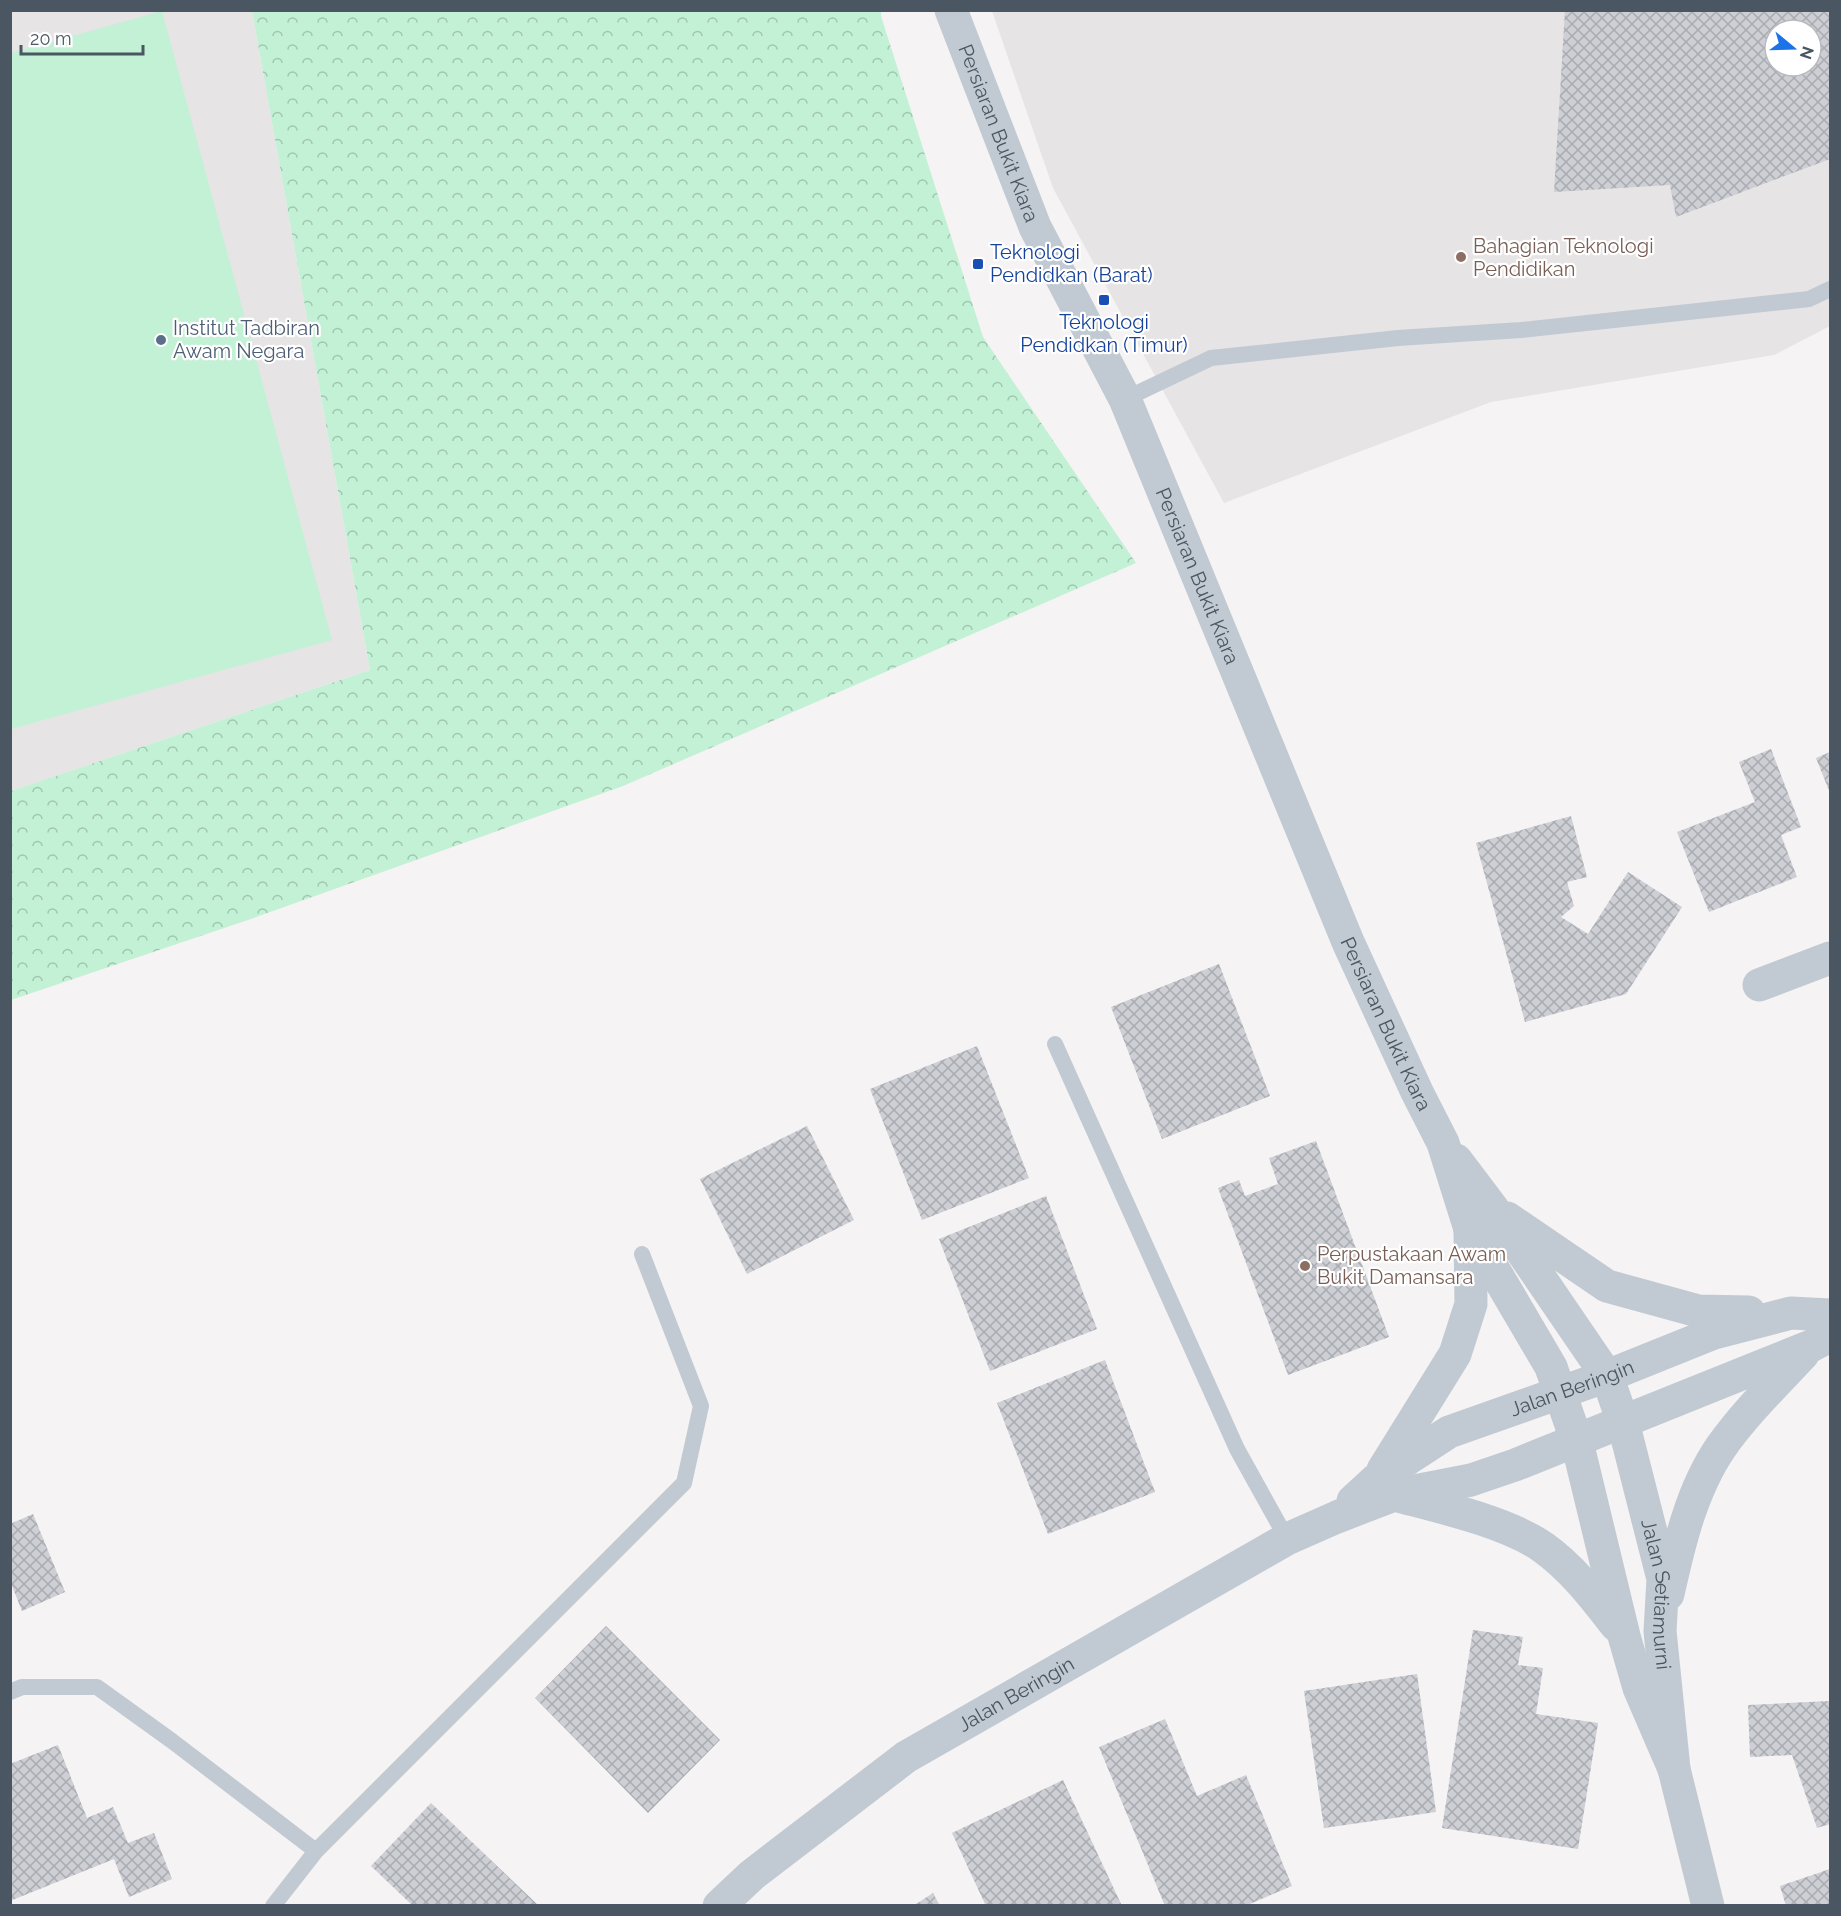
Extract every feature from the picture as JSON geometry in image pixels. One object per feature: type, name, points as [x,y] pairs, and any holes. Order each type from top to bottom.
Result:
[{"type":"street","name":"Persiaran Bukit Kiara","points":[[951,10],[1035,227],[1125,399],[1348,942],[1417,1092],[1482,1219],[1551,1367],[1560,1393]]},
{"type":"street","points":[[1759,985],[1830,958]]},
{"type":"street","name":"Persiaran Bukit Kiara","points":[[1482,1219],[1607,1376]]},
{"type":"street","points":[[1386,1487],[1455,1354],[1471,1304],[1482,1219],[1607,1286],[1698,1311],[1791,1313]]},
{"type":"street","name":"Jalan Beringin","points":[[719,1905],[752,1875],[906,1757],[1287,1539],[1337,1517],[1386,1487],[1449,1432],[1607,1376],[1714,1333],[1791,1313],[1830,1315]]},
{"type":"street","points":[[1386,1487],[1471,1480],[1577,1442],[1821,1341]]},
{"type":"street","points":[[1660,1631],[1675,1562],[1694,1499],[1720,1449],[1751,1408],[1821,1341]]},
{"type":"street","name":"Jalan Setiamurni","points":[[1607,1376],[1623,1422],[1663,1579],[1660,1631],[1674,1769],[1708,1905]]},
{"type":"street","name":"Jalan Setiamurni","points":[[1560,1393],[1577,1442],[1624,1636],[1639,1688],[1674,1769]]},
{"type":"street","points":[[1386,1487],[1516,1533],[1544,1548],[1584,1583],[1624,1636]]},
{"type":"lane","points":[[1125,399],[1211,358],[1398,338],[1521,330],[1809,299],[1830,289]]},
{"type":"lane","points":[[1055,1044],[1237,1449],[1287,1539]]},
{"type":"lane","points":[[273,1905],[316,1851],[684,1483],[701,1406],[642,1254]]},
{"type":"lane","points":[[10,1692],[22,1687],[97,1687],[316,1851]]},
{"type":"shaded area","name":"Institut Tadbiran Awam Negara","points":[[10,11],[252,11],[370,670],[11,791]]},
{"type":"shaded area","name":"Bahagian Teknologi Pendidikan","points":[[992,11],[1830,11],[1830,326],[1774,355],[1491,402],[1224,503],[1053,188]]},
{"type":"green space","name":"Institut Tadbiran Awam Negara","points":[[162,11],[332,640],[11,729],[11,53]]},
{"type":"green space","points":[[252,11],[881,11],[983,337],[1136,563],[623,786],[248,920],[11,1000],[11,791],[370,670]]},
{"type":"building","points":[[1565,10],[1830,10],[1830,159],[1676,217],[1670,185],[1554,192]]},
{"type":"building","points":[[1771,749],[1801,827],[1781,835],[1797,877],[1709,912],[1677,832],[1755,802],[1739,762]]},
{"type":"building","points":[[1830,752],[1830,793],[1816,758]]},
{"type":"building","points":[[1571,816],[1587,877],[1567,882],[1574,906],[1561,917],[1588,934],[1628,872],[1682,907],[1626,994],[1525,1022],[1476,843]]},
{"type":"building","points":[[1219,964],[1270,1096],[1162,1139],[1111,1007]]},
{"type":"building","points":[[977,1046],[1029,1178],[922,1220],[870,1089]]},
{"type":"building","points":[[807,1126],[854,1220],[747,1274],[700,1179]]},
{"type":"building","name":"Perpustakaan Awam Bukit Damansara","points":[[1316,1141],[1389,1337],[1288,1375],[1218,1188],[1239,1180],[1245,1196],[1278,1184],[1269,1158]]},
{"type":"building","points":[[1046,1196],[1097,1329],[990,1371],[939,1239]]},
{"type":"building","points":[[1105,1360],[1155,1492],[1048,1534],[997,1403]]},
{"type":"building","points":[[33,1514],[65,1592],[22,1611],[10,1581],[10,1524]]},
{"type":"building","points":[[606,1626],[720,1740],[648,1813],[535,1698]]},
{"type":"building","points":[[1473,1630],[1523,1637],[1518,1665],[1543,1668],[1536,1714],[1598,1723],[1578,1849],[1442,1828]]},
{"type":"building","points":[[1417,1674],[1436,1812],[1324,1828],[1304,1691]]},
{"type":"building","points":[[1830,1701],[1830,1824],[1817,1828],[1792,1755],[1750,1757],[1748,1705]]},
{"type":"building","points":[[1165,1719],[1197,1796],[1246,1775],[1292,1886],[1245,1906],[1165,1906],[1099,1747]]},
{"type":"building","points":[[58,1745],[87,1818],[113,1807],[128,1843],[154,1833],[172,1879],[129,1897],[114,1859],[10,1901],[10,1764]]},
{"type":"building","points":[[1063,1780],[1122,1906],[986,1906],[952,1833]]},
{"type":"building","points":[[431,1803],[539,1906],[413,1906],[371,1866]]},
{"type":"building","points":[[1830,1869],[1830,1906],[1786,1906],[1780,1886]]},
{"type":"building","points":[[933,1893],[940,1906],[913,1906]]},
{"type":"place","name":"Bahagian Teknologi Pendidikan","points":[[1461,257]]},
{"type":"place","name":"Teknologi Pendidkan (Barat)","points":[[978,264]]},
{"type":"place","name":"Teknologi Pendidkan (Timur)","points":[[1104,300]]},
{"type":"place","name":"Institut Tadbiran Awam Negara","points":[[161,340]]},
{"type":"place","name":"Perpustakaan Awam Bukit Damansara","points":[[1305,1266]]}]
